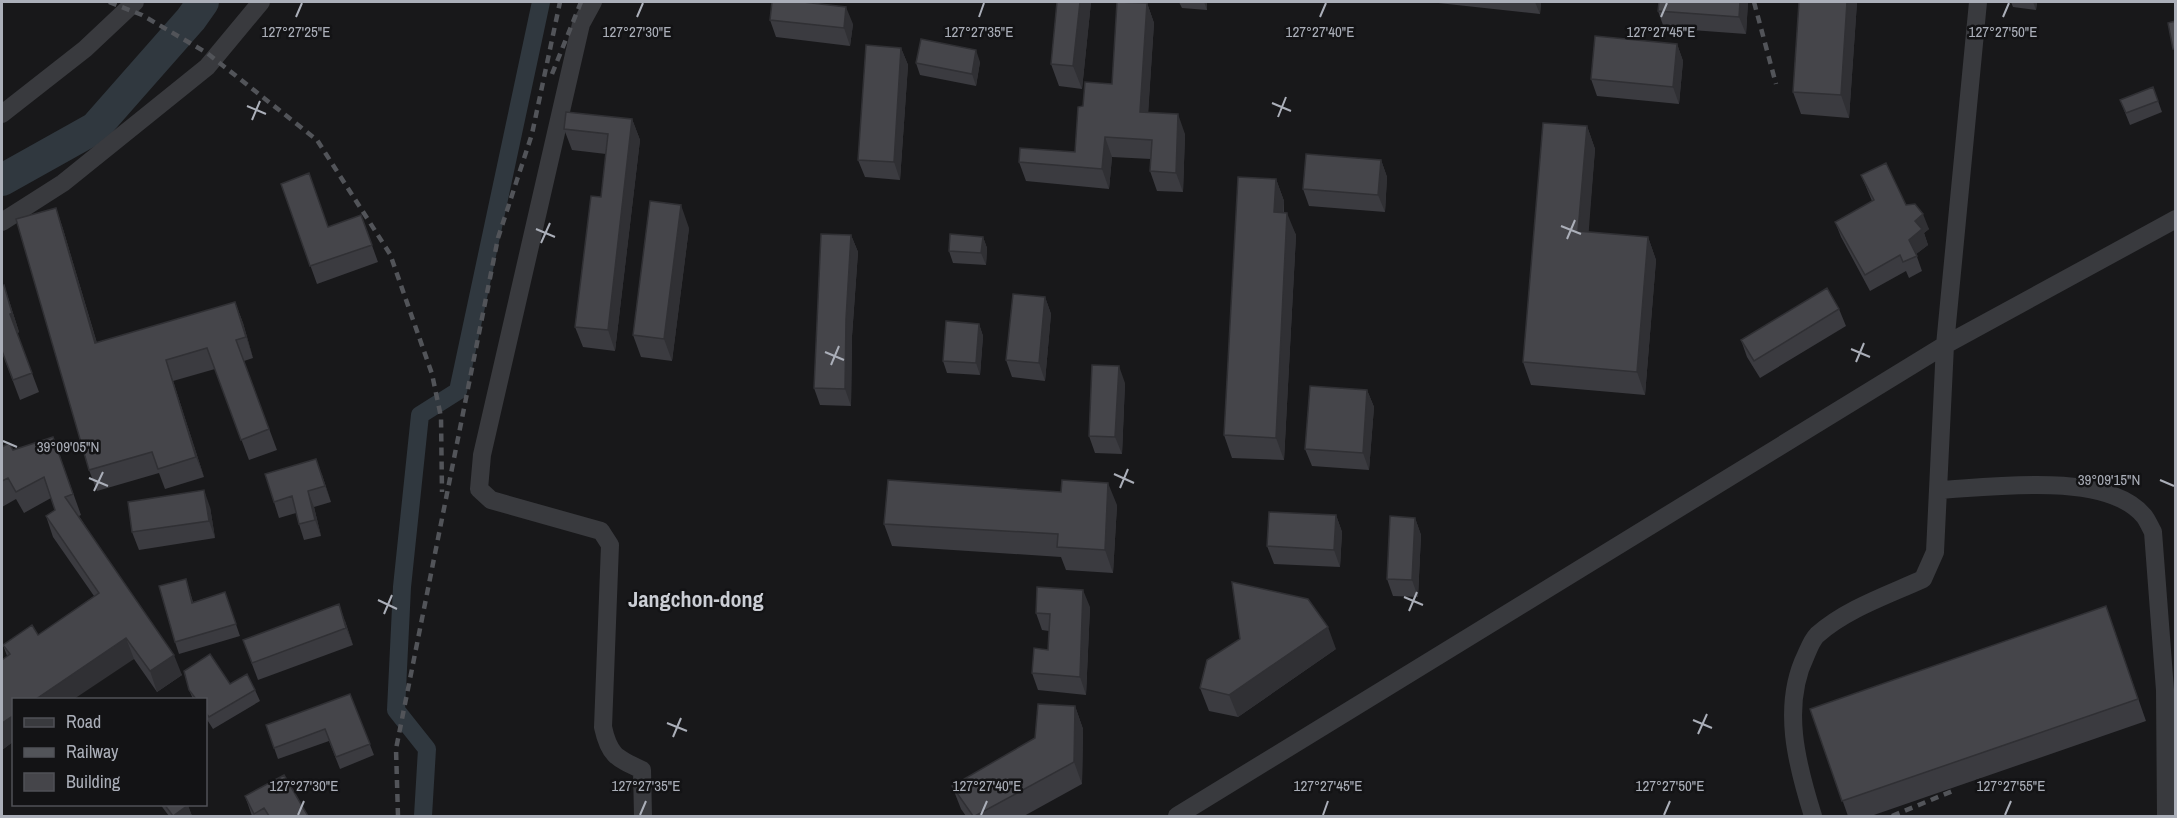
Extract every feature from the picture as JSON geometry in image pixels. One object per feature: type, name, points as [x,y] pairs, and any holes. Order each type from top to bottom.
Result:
[{"type":"street","points":[[2,114],[85,49],[135,2]]},
{"type":"street","points":[[2,222],[63,183],[207,67],[261,2]]},
{"type":"street","points":[[593,2],[581,24],[485,444],[479,489],[491,500],[601,531],[610,544],[603,727],[608,747],[625,762],[642,770],[643,816]]},
{"type":"street","points":[[1813,816],[1797,762],[1792,704],[1799,668],[1815,636],[1842,616],[1923,579],[1935,552],[1940,490],[1945,345],[1978,2]]},
{"type":"street","points":[[1177,816],[1945,345],[2175,219]]},
{"type":"street","points":[[1940,490],[2039,483],[2090,489],[2124,500],[2144,516],[2153,532],[2170,689],[2166,816]]},
{"type":"building","points":[[772,2],[803,2],[846,7],[844,28],[770,20]]},
{"type":"building","points":[[1057,2],[1080,2],[1073,66],[1051,64]]},
{"type":"building","points":[[1117,2],[1147,3],[1140,112],[1178,114],[1176,173],[1150,171],[1152,140],[1105,137],[1102,169],[1019,162],[1020,148],[1075,152],[1078,107],[1083,106],[1085,82],[1112,84]]},
{"type":"building","points":[[1659,2],[1740,2],[1739,17],[1658,11]]},
{"type":"building","points":[[1799,2],[1847,2],[1841,95],[1793,92]]},
{"type":"building","points":[[2175,21],[2175,49],[2173,49],[2168,23]]},
{"type":"building","points":[[1595,36],[1677,44],[1673,87],[1591,79]]},
{"type":"building","points":[[921,39],[976,50],[972,74],[916,63]]},
{"type":"building","points":[[866,45],[901,48],[894,162],[858,160]]},
{"type":"building","points":[[2153,87],[2158,101],[2126,113],[2120,100]]},
{"type":"building","points":[[566,112],[632,119],[608,330],[575,327],[591,196],[601,197],[608,134],[564,129]]},
{"type":"building","points":[[1543,123],[1587,126],[1578,231],[1648,237],[1637,372],[1523,362]]},
{"type":"building","points":[[1306,154],[1381,160],[1378,195],[1303,189]]},
{"type":"building","points":[[1886,163],[1906,205],[1915,204],[1923,214],[1915,221],[1922,229],[1909,240],[1917,256],[1903,262],[1900,255],[1865,275],[1835,222],[1874,200],[1861,175]]},
{"type":"building","points":[[309,173],[328,227],[361,215],[372,245],[310,266],[281,184]]},
{"type":"building","points":[[1238,177],[1276,179],[1274,212],[1287,213],[1276,438],[1224,435]]},
{"type":"building","points":[[650,201],[681,205],[664,339],[633,335]]},
{"type":"building","points":[[56,208],[95,343],[235,302],[246,337],[236,340],[269,429],[241,440],[207,348],[166,360],[196,457],[158,469],[152,452],[89,470],[16,219]]},
{"type":"building","points":[[821,234],[851,235],[845,389],[814,388]]},
{"type":"building","points":[[950,234],[983,237],[981,253],[949,251]]},
{"type":"building","points":[[4,285],[12,313],[10,314],[32,373],[13,380],[2,351],[2,286]]},
{"type":"building","points":[[1827,288],[1839,309],[1754,361],[1741,340]]},
{"type":"building","points":[[1013,294],[1045,297],[1039,363],[1006,360]]},
{"type":"building","points":[[946,321],[979,324],[976,363],[943,361]]},
{"type":"building","points":[[1092,365],[1119,366],[1115,437],[1089,436]]},
{"type":"building","points":[[1310,386],[1367,390],[1363,453],[1305,449]]},
{"type":"building","points":[[53,437],[73,494],[65,497],[174,655],[150,671],[126,638],[37,698],[12,698],[12,716],[2,723],[2,660],[10,654],[3,645],[32,625],[38,635],[99,593],[46,516],[55,510],[44,477],[16,492],[8,478],[2,481],[2,447],[9,443],[13,450]]},
{"type":"building","points":[[316,459],[325,486],[308,491],[315,520],[299,524],[292,496],[274,502],[265,474]]},
{"type":"building","points":[[888,480],[1061,492],[1062,480],[1108,483],[1105,550],[1057,547],[1058,534],[884,524]]},
{"type":"building","points":[[204,490],[209,521],[132,532],[128,502]]},
{"type":"building","points":[[1269,512],[1336,515],[1334,550],[1267,546]]},
{"type":"building","points":[[1390,516],[1415,518],[1412,580],[1387,579]]},
{"type":"building","points":[[186,579],[192,603],[225,592],[236,624],[175,642],[159,586]]},
{"type":"building","points":[[1232,582],[1308,599],[1328,627],[1229,695],[1200,688],[1207,660],[1240,639]]},
{"type":"building","points":[[1037,587],[1083,590],[1080,677],[1032,673],[1034,648],[1048,650],[1050,614],[1036,613]]},
{"type":"building","points":[[339,604],[346,628],[252,663],[243,640]]},
{"type":"building","points":[[2106,606],[2138,699],[1842,801],[1810,709]]},
{"type":"building","points":[[210,654],[230,684],[247,674],[255,690],[209,717],[207,698],[195,698],[189,690],[184,671]]},
{"type":"building","points":[[350,694],[370,744],[336,757],[325,729],[274,748],[266,725]]},
{"type":"building","points":[[1038,704],[1075,706],[1074,762],[973,816],[952,786],[1035,738]]},
{"type":"building","points":[[284,775],[308,816],[269,816],[264,808],[254,814],[245,796]]},
{"type":"building","points":[[166,806],[187,806],[173,816]]},
{"type":"waterway","points":[[2,180],[95,128],[191,19],[203,2]]},
{"type":"waterway","points":[[423,816],[427,749],[396,710],[402,587],[420,415],[458,391],[541,2]]},
{"type":"railway","points":[[109,2],[142,15],[207,53],[317,140],[390,254],[432,374],[441,417],[442,492]]},
{"type":"railway","points":[[398,816],[396,749],[498,238],[532,134],[560,2]]},
{"type":"railway","points":[[552,74],[581,2]]},
{"type":"railway","points":[[1754,2],[1776,84]]},
{"type":"railway","points":[[1892,816],[1955,790]]},
{"type":"district","name":"Jangchon-dong","points":[[696,599]]}]
